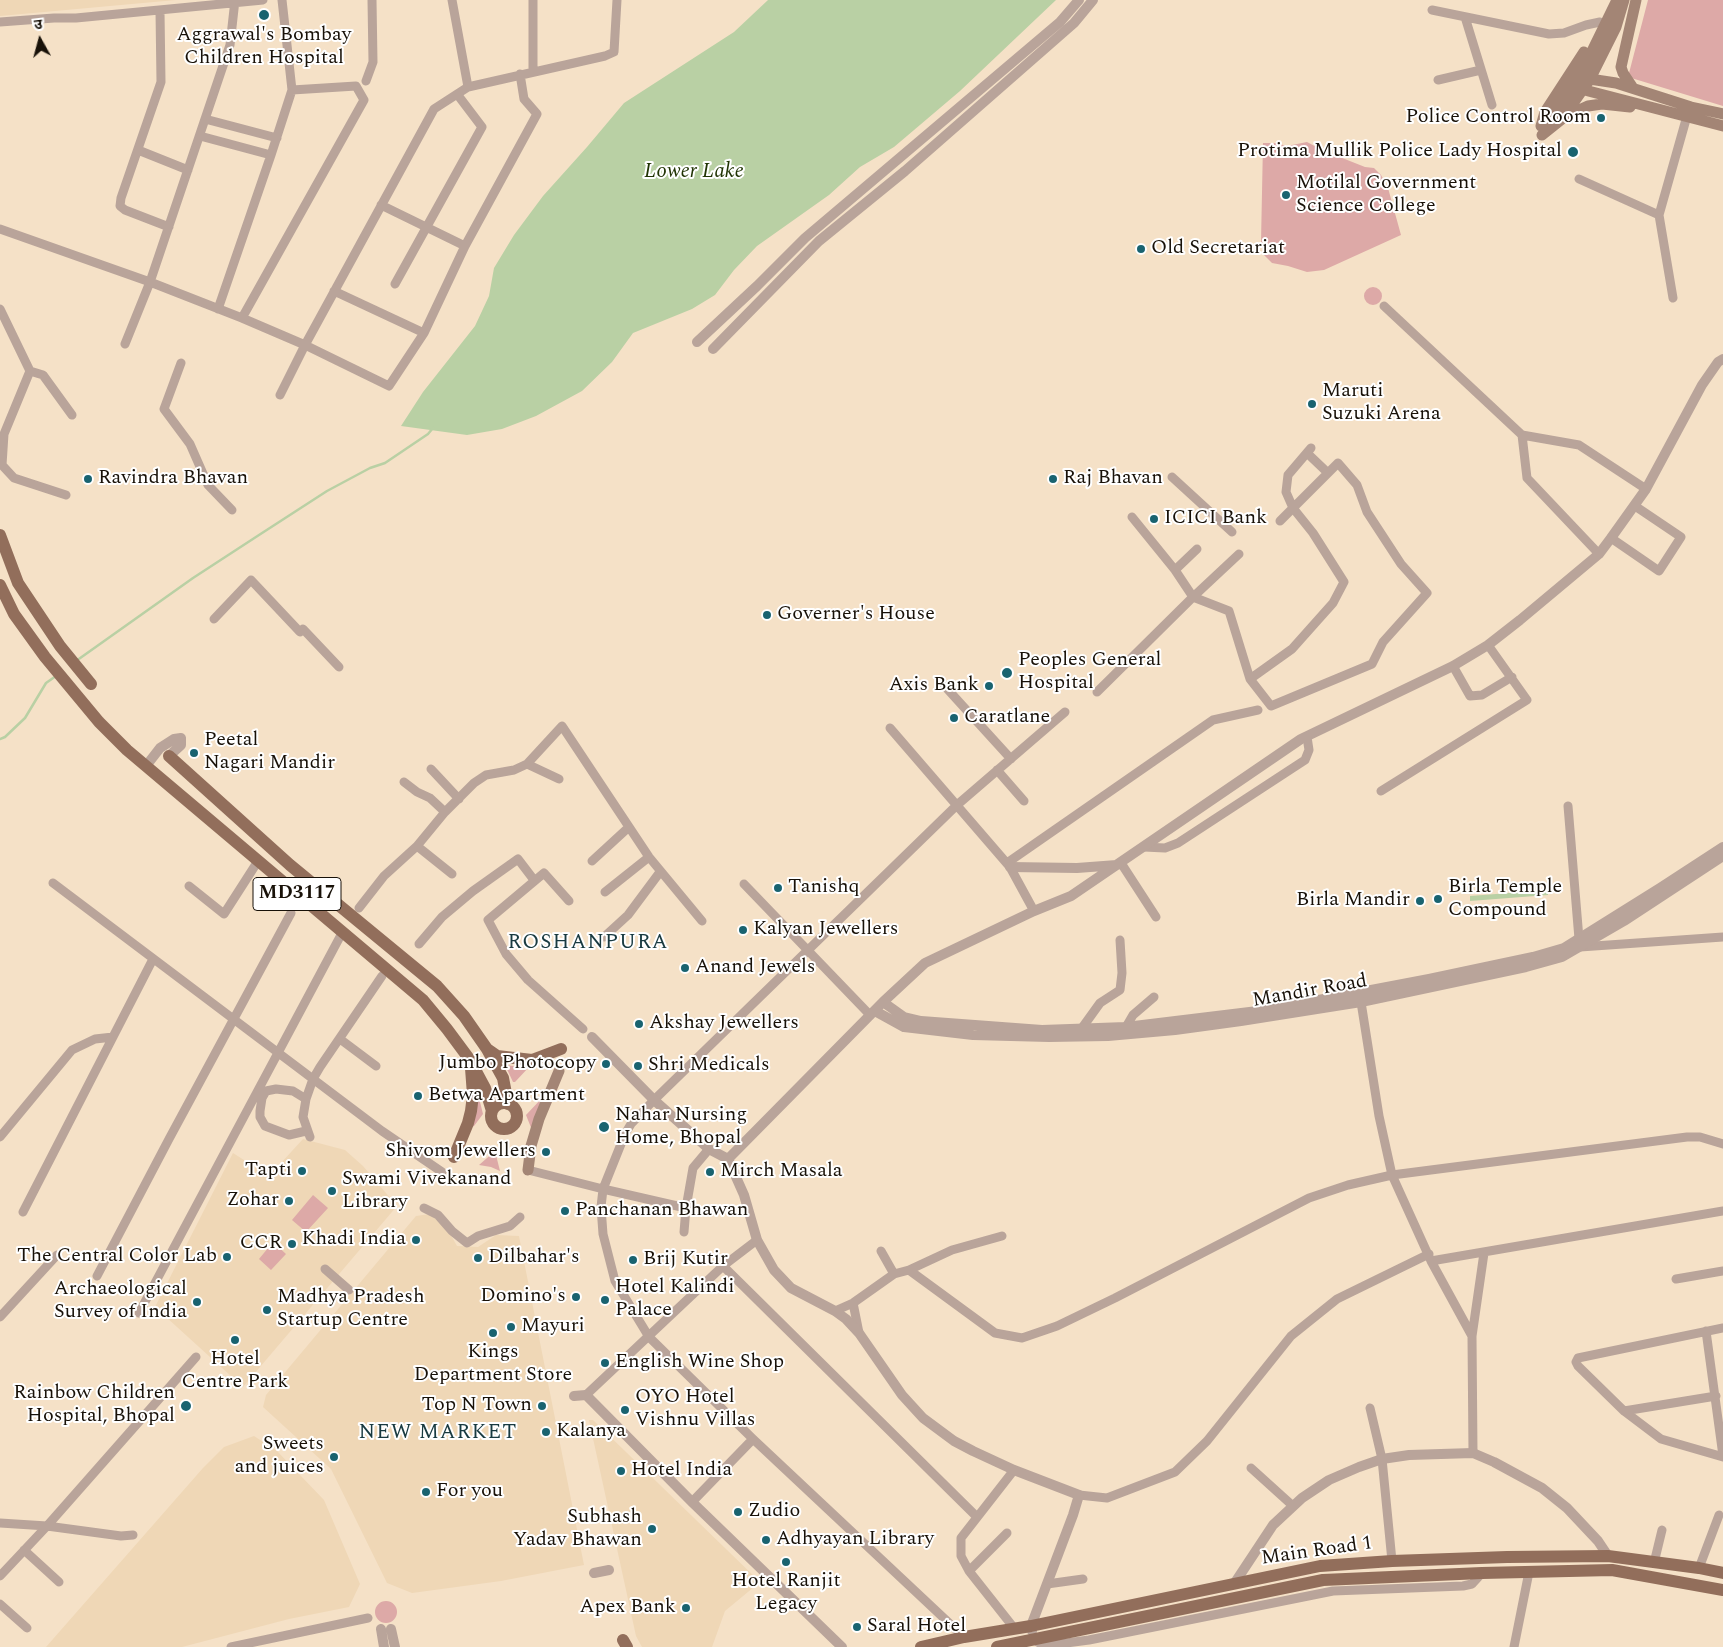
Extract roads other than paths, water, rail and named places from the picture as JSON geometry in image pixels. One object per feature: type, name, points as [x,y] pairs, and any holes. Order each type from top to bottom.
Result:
[{"type":"main road","points":[[1562,119],[1581,83],[1616,26],[1624,0]]},
{"type":"main road","points":[[1633,88],[1623,73],[1622,67],[1636,0]]},
{"type":"main road","points":[[1542,135],[1550,118],[1581,83],[1615,3]]},
{"type":"main road","points":[[1542,135],[1541,125],[1545,112],[1578,63],[1600,22],[1615,3]]},
{"type":"main road","points":[[1581,83],[1616,83],[1723,114]]},
{"type":"main road","points":[[1581,83],[1661,110],[1723,126]]},
{"type":"main road","points":[[1542,135],[1562,119],[1588,106],[1624,106],[1661,110]]},
{"type":"main road","points":[[0,535],[18,583],[60,646],[92,684]]},
{"type":"main road","name":"MD3117","points":[[0,584],[14,614],[45,657],[99,722],[146,766],[423,1000],[470,1060],[485,1088],[492,1111],[491,1116],[495,1125],[503,1128],[509,1127],[516,1120],[516,1116],[513,1107],[508,1104],[503,1078],[487,1049],[464,1016],[438,986],[290,865],[169,756]]},
{"type":"main road","points":[[487,1049],[497,1056],[532,1060],[561,1049]]},
{"type":"main road","points":[[454,1157],[471,1111],[473,1077],[470,1060]]},
{"type":"main road","points":[[528,1170],[531,1146],[558,1071]]},
{"type":"main road","points":[[492,1111],[499,1104],[508,1104]]},
{"type":"main road","name":"Main Road 1","points":[[997,1647],[1032,1632],[1234,1584],[1320,1566],[1392,1560],[1507,1556],[1608,1556],[1723,1573]]},
{"type":"main road","name":"Main Road 1","points":[[921,1647],[1014,1628],[1032,1632],[1323,1580],[1612,1570],[1723,1590]]},
{"type":"street","points":[[0,22],[160,11],[262,0]]},
{"type":"street","points":[[218,309],[292,90],[282,0]]},
{"type":"street","points":[[366,81],[373,62],[372,0]]},
{"type":"street","points":[[452,0],[468,87]]},
{"type":"street","points":[[533,0],[533,72]]},
{"type":"street","points":[[280,395],[334,291],[434,109],[468,87],[605,56],[614,52],[617,0]]},
{"type":"street","points":[[697,342],[805,238],[1060,22],[1079,0]]},
{"type":"street","points":[[712,348],[819,241],[905,171],[1074,23],[1093,0]]},
{"type":"street","points":[[125,344],[150,282],[230,45],[235,2]]},
{"type":"street","points":[[1432,10],[1548,34],[1564,33],[1600,22]]},
{"type":"street","points":[[160,11],[161,82],[121,198],[120,206],[125,210],[169,227]]},
{"type":"street","points":[[1465,17],[1492,105]]},
{"type":"street","points":[[1438,80],[1481,70]]},
{"type":"street","points":[[0,229],[150,282],[242,318],[305,345],[390,386],[424,333],[465,246],[537,114],[524,99],[520,74]]},
{"type":"street","points":[[242,318],[364,100],[356,86],[292,90]]},
{"type":"street","points":[[395,284],[482,127],[457,94]]},
{"type":"street","points":[[1673,298],[1659,215],[1687,116]]},
{"type":"street","points":[[205,119],[277,138]]},
{"type":"street","points":[[200,136],[271,155]]},
{"type":"street","points":[[138,150],[188,170]]},
{"type":"street","points":[[1579,179],[1659,215]]},
{"type":"street","points":[[381,205],[465,246]]},
{"type":"street","points":[[334,291],[424,333]]},
{"type":"street","points":[[1384,306],[1522,435],[1578,445],[1646,489]]},
{"type":"street","points":[[0,309],[30,372],[4,434],[2,465],[14,478],[66,495]]},
{"type":"street","points":[[728,1159],[883,1002],[925,963],[1034,911],[1071,896],[1307,737],[1453,666],[1488,646],[1599,554],[1646,489],[1702,385],[1721,362]]},
{"type":"street","points":[[181,363],[164,408],[190,444],[208,485],[232,510]]},
{"type":"street","points":[[30,372],[43,375],[72,415]]},
{"type":"street","points":[[1522,435],[1527,478],[1599,554]]},
{"type":"street","points":[[1250,678],[1292,649],[1333,603],[1344,582],[1313,533],[1292,508],[1286,492],[1288,474],[1309,450],[1328,473]]},
{"type":"street","points":[[1132,517],[1174,570],[1192,597],[1229,611],[1250,678],[1271,706],[1372,664],[1383,642],[1426,593],[1401,564],[1367,512],[1357,485],[1338,463],[1280,521]]},
{"type":"street","points":[[1172,477],[1232,532]]},
{"type":"street","points":[[1611,538],[1659,571],[1681,537],[1634,506]]},
{"type":"street","points":[[1174,570],[1197,549]]},
{"type":"street","points":[[1097,692],[1192,597],[1239,554]]},
{"type":"street","points":[[214,619],[251,580],[339,667]]},
{"type":"street","points":[[1381,791],[1527,700],[1488,646]]},
{"type":"street","points":[[1453,666],[1470,696],[1482,695],[1512,677]]},
{"type":"street","points":[[941,682],[1010,759]]},
{"type":"street","points":[[1008,865],[1213,720],[1258,710]]},
{"type":"street","points":[[964,1637],[753,1439],[649,1338],[618,1288],[609,1264],[601,1220],[603,1189],[625,1134],[631,1124],[654,1100],[956,805],[1065,712]]},
{"type":"street","points":[[359,908],[384,876],[417,846],[445,812],[474,782],[486,775],[514,770],[527,764],[562,726],[649,857],[702,921]]},
{"type":"street","points":[[890,728],[1008,865],[1034,911]]},
{"type":"street","points":[[1144,847],[1165,848],[1178,843],[1305,760],[1309,750],[1307,737]]},
{"type":"street","points":[[146,766],[160,748],[174,739],[181,738],[181,746],[169,756]]},
{"type":"street","points":[[527,764],[559,779]]},
{"type":"street","points":[[431,770],[459,799]]},
{"type":"street","points":[[997,770],[1024,801]]},
{"type":"street","points":[[404,782],[417,792],[430,798],[445,812]]},
{"type":"street","points":[[1568,806],[1579,943],[1723,937]]},
{"type":"street","points":[[592,861],[628,827]]},
{"type":"street","points":[[417,846],[452,874]]},
{"type":"street","name":"Mandir Road","points":[[872,1013],[904,1027],[973,1035],[1049,1038],[1108,1036],[1174,1030],[1361,1002],[1526,967],[1562,957],[1579,943],[1723,847]]},
{"type":"street","name":"Mandir Road","points":[[883,1002],[904,1017],[921,1021],[1042,1030],[1126,1027],[1266,1010],[1429,979],[1533,956],[1579,943],[1638,912],[1723,856]]},
{"type":"street","points":[[604,892],[649,857]]},
{"type":"street","points":[[419,944],[442,917],[518,859],[534,880]]},
{"type":"street","points":[[189,886],[224,914],[258,861]]},
{"type":"street","points":[[1008,865],[1077,868],[1120,864]]},
{"type":"street","points":[[1120,864],[1156,917]]},
{"type":"street","points":[[604,937],[628,915],[660,872]]},
{"type":"street","points":[[569,901],[544,873],[488,920],[506,954],[528,980],[583,1029]]},
{"type":"street","points":[[53,883],[382,1131],[442,1172]]},
{"type":"street","points":[[744,884],[872,1013]]},
{"type":"street","points":[[97,1276],[168,1138],[290,913]]},
{"type":"street","points":[[139,1313],[342,933]]},
{"type":"street","points":[[1082,1028],[1100,1003],[1120,990],[1122,973],[1120,940]]},
{"type":"street","points":[[23,1212],[153,959]]},
{"type":"street","points":[[306,1099],[292,1091],[276,1089],[266,1091],[262,1098],[260,1117],[265,1126],[289,1135],[308,1134],[303,1117],[306,1099],[313,1079],[382,976]]},
{"type":"street","points":[[1126,1027],[1133,1015],[1154,997]]},
{"type":"street","points":[[1361,1002],[1379,1116],[1392,1175],[1430,1258],[1472,1336]]},
{"type":"street","points":[[0,1137],[72,1050],[96,1039],[113,1037]]},
{"type":"street","points":[[592,1037],[654,1100],[709,1149],[728,1159],[744,1195],[758,1240],[774,1270],[791,1288],[846,1319],[902,1395],[923,1418],[954,1440],[1014,1470],[1079,1494],[1107,1498],[1175,1472],[1208,1441],[1291,1336],[1337,1299],[1430,1258],[1484,1253],[1723,1211]]},
{"type":"street","points":[[340,1038],[376,1066]]},
{"type":"street","points":[[909,1270],[995,1333],[1022,1338],[1057,1326],[1309,1198],[1348,1185],[1392,1175],[1687,1137],[1700,1137],[1723,1144]]},
{"type":"street","points":[[684,1232],[693,1168],[709,1149]]},
{"type":"street","points":[[528,1170],[686,1208]]},
{"type":"street","points":[[424,1208],[438,1215],[466,1243],[478,1236],[510,1226],[520,1217]]},
{"type":"street","points":[[834,1311],[853,1303],[894,1274],[909,1270],[952,1250],[1002,1236]]},
{"type":"street","points":[[574,1396],[586,1395],[649,1338],[723,1266],[758,1240]]},
{"type":"street","points":[[881,1251],[894,1274]]},
{"type":"street","points":[[1473,1453],[1472,1336],[1484,1253]]},
{"type":"street","points":[[0,1317],[57,1255]]},
{"type":"street","points":[[723,1266],[977,1517]]},
{"type":"street","points":[[325,1269],[349,1290]]},
{"type":"street","points":[[1676,1279],[1723,1271]]},
{"type":"street","points":[[853,1303],[858,1333]]},
{"type":"street","points":[[1706,1331],[1723,1456],[1660,1439],[1624,1411],[1576,1362],[1578,1358],[1706,1331],[1723,1328]]},
{"type":"street","points":[[0,1576],[47,1526],[196,1357]]},
{"type":"street","points":[[586,1395],[692,1502],[842,1647]]},
{"type":"street","points":[[1624,1411],[1716,1396]]},
{"type":"street","points":[[1370,1408],[1382,1459],[1392,1560]]},
{"type":"street","points":[[692,1502],[753,1439]]},
{"type":"street","points":[[1234,1584],[1273,1526],[1294,1506],[1329,1480],[1382,1459],[1409,1455],[1473,1453],[1494,1462],[1542,1488],[1567,1508],[1598,1541],[1608,1556]]},
{"type":"street","points":[[1251,1468],[1294,1506]]},
{"type":"street","points":[[1014,1470],[961,1538],[961,1556],[969,1571],[1014,1628]]},
{"type":"street","points":[[1079,1494],[1074,1515],[1047,1584],[1032,1632],[1044,1646],[1090,1643],[1333,1592],[1463,1586],[1472,1584],[1482,1573]]},
{"type":"street","points":[[1699,1568],[1719,1514]]},
{"type":"street","points":[[0,1523],[47,1526],[121,1536],[133,1535]]},
{"type":"street","points":[[1654,1562],[1662,1530]]},
{"type":"street","points":[[969,1571],[1007,1533]]},
{"type":"street","points":[[24,1550],[58,1582]]},
{"type":"street","points":[[594,1573],[608,1570]]},
{"type":"street","points":[[1514,1647],[1528,1572]]},
{"type":"street","points":[[1047,1584],[1083,1579]]},
{"type":"street","points":[[0,1604],[27,1628]]},
{"type":"street","points":[[231,1647],[368,1618]]},
{"type":"street","points":[[384,1647],[386,1629],[395,1647]]},
{"type":"water","name":"Lower Lake","points":[[768,0],[1056,0],[960,91],[894,147],[860,167],[829,195],[757,246],[734,270],[715,295],[692,309],[633,333],[612,362],[582,391],[536,416],[502,429],[467,435],[401,426],[423,392],[475,326],[489,296],[494,268],[514,235],[543,196],[624,103],[734,32]]},
{"type":"water","points":[[1548,890],[1548,895],[1470,901],[1470,896]]},
{"type":"waterway","points":[[76,661],[193,578],[327,491],[370,468],[385,463],[428,434],[433,428]]},
{"type":"waterway","points":[[0,739],[5,737],[25,718],[46,683],[56,676]]},
{"type":"place","name":"Aggrawal's Bombay Children Hospital","points":[[264,15]]},
{"type":"place","name":"Police Control Room","points":[[1601,118]]},
{"type":"place","name":"Protima Mullik Police Lady Hospital","points":[[1573,152]]},
{"type":"place","name":"Motilal Government Science College","points":[[1286,195]]},
{"type":"place","name":"Old Secretariat","points":[[1141,249]]},
{"type":"place","name":"Maruti Suzuki Arena","points":[[1312,404]]},
{"type":"place","name":"Ravindra Bhavan","points":[[88,479]]},
{"type":"place","name":"Raj Bhavan","points":[[1053,479]]},
{"type":"place","name":"ICICI Bank","points":[[1154,519]]},
{"type":"place","name":"Governer's House","points":[[767,615]]},
{"type":"place","name":"Peoples General Hospital","points":[[1007,673]]},
{"type":"place","name":"Axis Bank","points":[[989,686]]},
{"type":"place","name":"Caratlane","points":[[954,718]]},
{"type":"place","name":"Peetal Nagari Mandir","points":[[194,753]]},
{"type":"place","name":"Tanishq","points":[[778,888]]},
{"type":"place","name":"Birla Temple Compound","points":[[1438,899]]},
{"type":"place","name":"Birla Mandir","points":[[1420,901]]},
{"type":"place","name":"Kalyan Jewellers","points":[[743,930]]},
{"type":"place","name":"Anand Jewels","points":[[685,968]]},
{"type":"place","name":"Akshay Jewellers","points":[[639,1024]]},
{"type":"place","name":"Jumbo Photocopy","points":[[606,1064]]},
{"type":"place","name":"Shri Medicals","points":[[638,1066]]},
{"type":"place","name":"Betwa Apartment","points":[[418,1096]]},
{"type":"place","name":"Nahar Nursing Home, Bhopal","points":[[604,1127]]},
{"type":"place","name":"Shivom Jewellers","points":[[546,1152]]},
{"type":"place","name":"Tapti","points":[[302,1171]]},
{"type":"place","name":"Mirch Masala","points":[[710,1172]]},
{"type":"place","name":"Swami Vivekanand Library","points":[[332,1191]]},
{"type":"place","name":"Zohar","points":[[289,1201]]},
{"type":"place","name":"Panchanan Bhawan","points":[[565,1211]]},
{"type":"place","name":"Khadi India","points":[[416,1240]]},
{"type":"place","name":"CCR","points":[[292,1244]]},
{"type":"place","name":"The Central Color Lab","points":[[227,1257]]},
{"type":"place","name":"Dilbahar's","points":[[478,1258]]},
{"type":"place","name":"Brij Kutir","points":[[633,1260]]},
{"type":"place","name":"Domino's","points":[[576,1297]]},
{"type":"place","name":"Hotel Kalindi Palace","points":[[605,1300]]},
{"type":"place","name":"Archaeological Survey of India","points":[[197,1302]]},
{"type":"place","name":"Madhya Pradesh Startup Centre","points":[[267,1310]]},
{"type":"place","name":"Mayuri","points":[[511,1327]]},
{"type":"place","name":"Kings Department Store","points":[[493,1333]]},
{"type":"place","name":"Hotel Centre Park","points":[[235,1340]]},
{"type":"place","name":"English Wine Shop","points":[[605,1363]]},
{"type":"place","name":"Rainbow Children Hospital, Bhopal","points":[[186,1406]]},
{"type":"place","name":"Top N Town","points":[[542,1406]]},
{"type":"place","name":"OYO Hotel Vishnu Villas","points":[[625,1410]]},
{"type":"place","name":"Kalanya","points":[[546,1432]]},
{"type":"place","name":"Sweets and juices","points":[[334,1457]]},
{"type":"place","name":"Hotel India","points":[[621,1471]]},
{"type":"place","name":"For you","points":[[426,1492]]},
{"type":"place","name":"Zudio","points":[[738,1512]]},
{"type":"place","name":"Subhash Yadav Bhawan","points":[[652,1529]]},
{"type":"place","name":"Adhyayan Library","points":[[766,1540]]},
{"type":"place","name":"Hotel Ranjit Legacy","points":[[786,1562]]},
{"type":"place","name":"Apex Bank","points":[[686,1608]]},
{"type":"place","name":"Saral Hotel","points":[[857,1627]]},
{"type":"district","name":"ROSHANPURA","points":[[588,944]]},
{"type":"district","name":"NEW MARKET","points":[[438,1434]]}]
